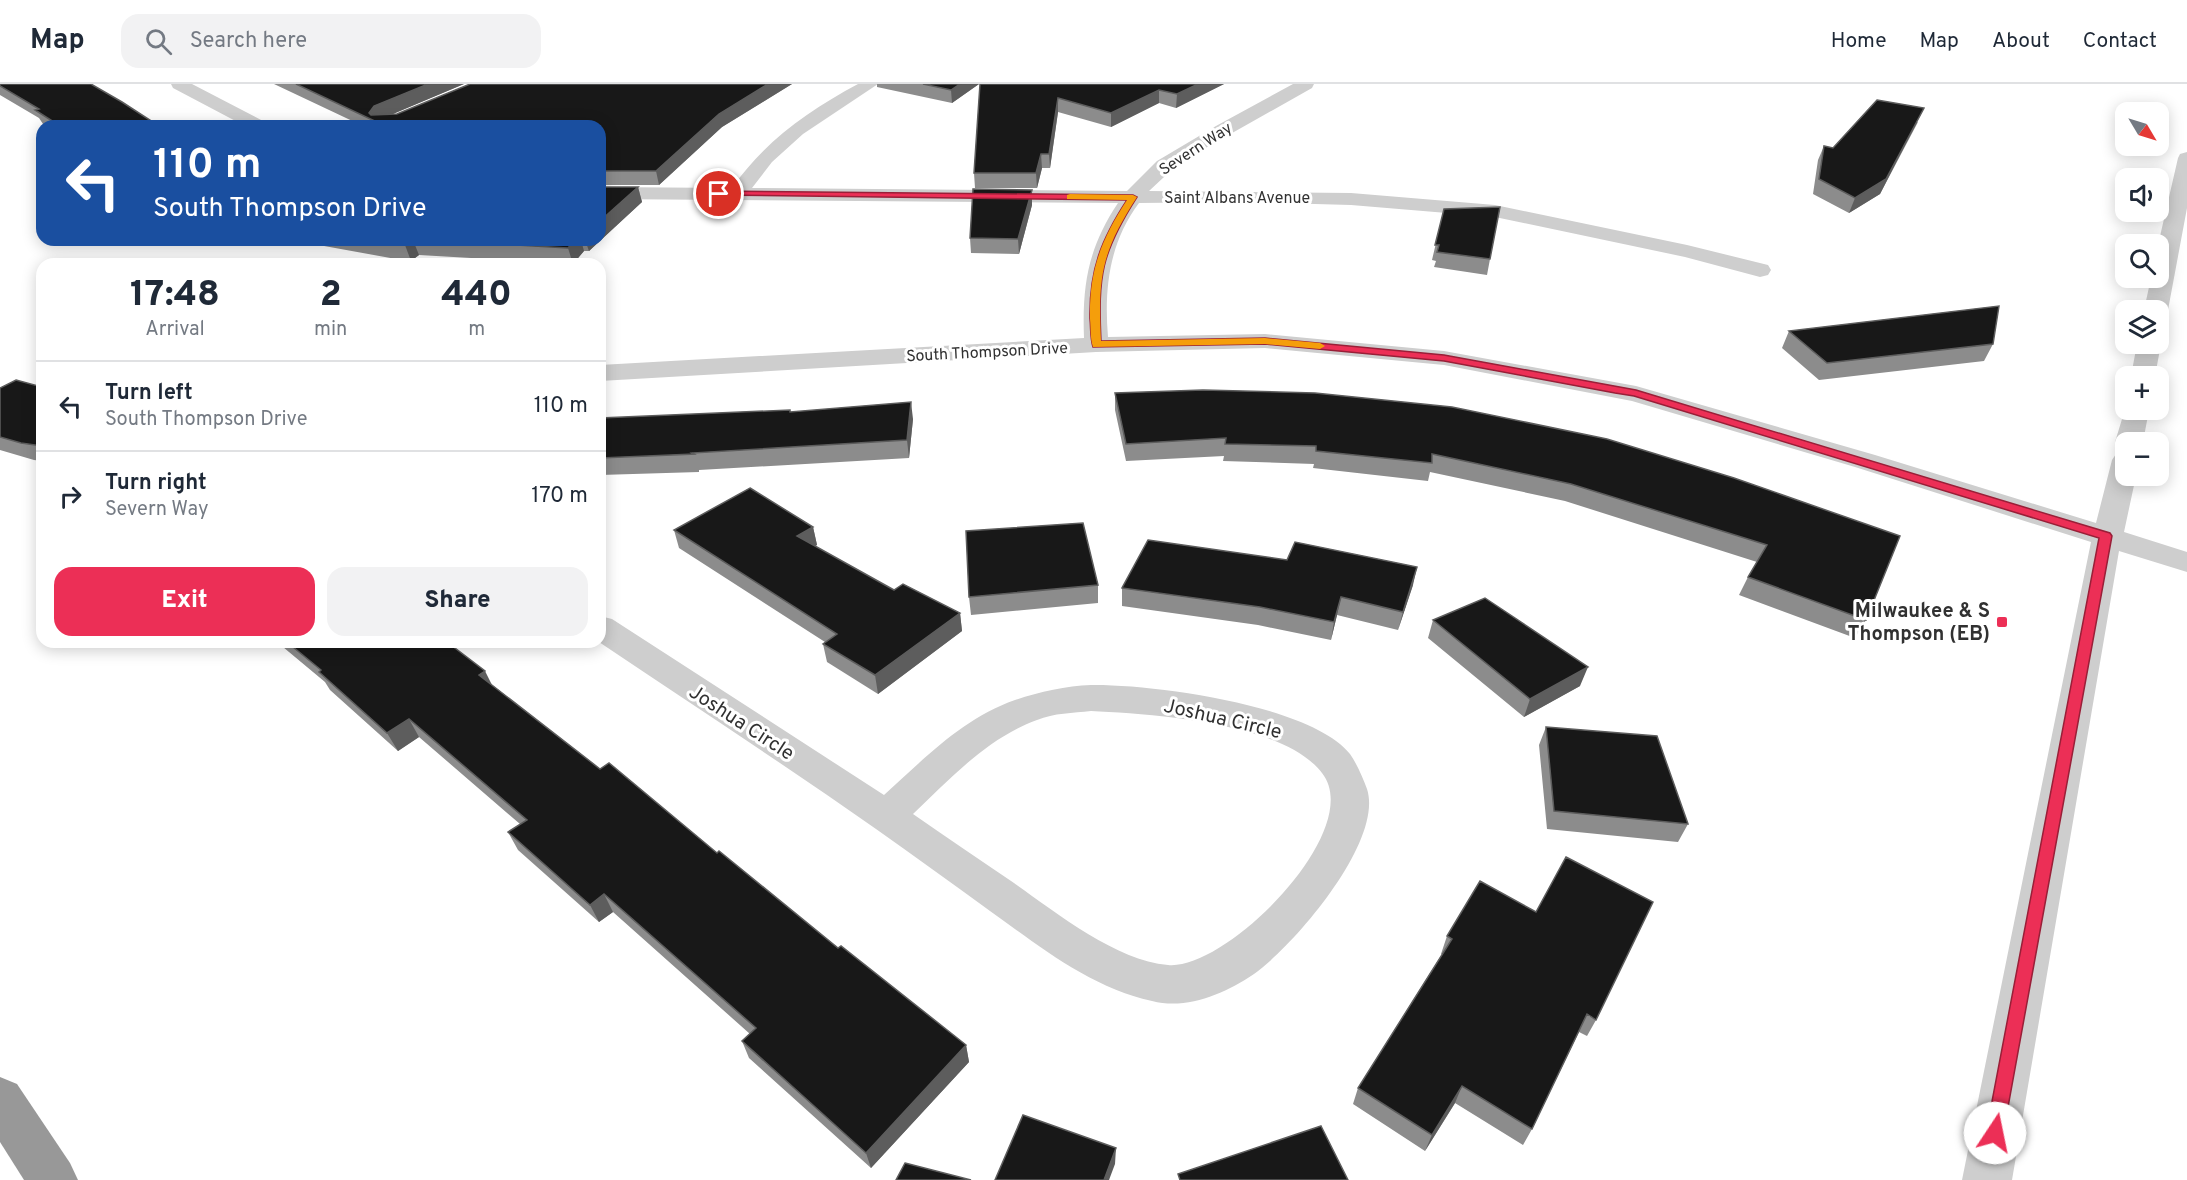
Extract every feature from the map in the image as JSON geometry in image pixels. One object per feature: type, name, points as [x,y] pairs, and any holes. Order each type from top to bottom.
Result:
[{"type":"highway","points":[[0,1100],[53,1180]]},
{"type":"street","points":[[179,84],[248,120]]},
{"type":"street","points":[[739,194],[752,173],[779,143],[823,109],[870,84]]},
{"type":"street","name":"Severn Way","points":[[1096,345],[1094,297],[1096,279],[1112,229],[1133,197],[1161,167],[1236,121],[1306,84]]},
{"type":"street","points":[[2158,300],[2187,163]]},
{"type":"street","name":"Saint Albans Avenue","points":[[606,193],[1237,196],[1351,199],[1495,211],[1687,251],[1760,270]]},
{"type":"street","name":"South Thompson Drive","points":[[606,373],[1096,345],[1277,342],[1444,358],[1636,394],[2187,562]]},
{"type":"street","points":[[1987,1180],[2106,536],[2119,486]]},
{"type":"street","name":"Joshua Circle","points":[[606,631],[886,816],[1045,927],[1109,965],[1140,979],[1171,986],[1208,978],[1245,956],[1294,908],[1317,880],[1339,846],[1351,810],[1350,791],[1336,762],[1312,743],[1279,727],[1204,710],[1144,701],[1091,698],[1049,703],[1010,717],[969,741],[886,816]]},
{"type":"building","points":[[0,84],[91,84],[150,120],[51,120],[35,110],[39,109]]},
{"type":"building","points":[[296,84],[428,84],[374,106],[369,113],[371,115],[397,114],[470,84],[768,84],[719,114],[656,171],[606,171],[606,120],[372,120]]},
{"type":"building","points":[[923,84],[960,84],[951,90]]},
{"type":"building","points":[[980,84],[1198,84],[1177,94],[1159,90],[1111,113],[1058,98],[1049,154],[1041,154],[1036,173],[974,173]]},
{"type":"building","points":[[1877,100],[1924,108],[1886,179],[1855,198],[1819,179],[1824,146],[1833,148]]},
{"type":"building","points":[[606,187],[638,187],[606,216]]},
{"type":"building","points":[[973,189],[1032,190],[1018,239],[970,238]]},
{"type":"building","points":[[1500,207],[1490,259],[1437,252],[1439,245],[1435,245],[1444,209]]},
{"type":"building","points":[[533,246],[570,246],[568,248]]},
{"type":"building","points":[[1999,306],[1993,344],[1827,363],[1789,331]]},
{"type":"building","points":[[16,380],[36,385],[36,445],[0,437],[0,388]]},
{"type":"building","points":[[1203,390],[1315,393],[1452,407],[1607,439],[1734,478],[1900,536],[1866,620],[1748,577],[1767,545],[1571,484],[1432,454],[1432,463],[1316,451],[1316,446],[1225,444],[1226,438],[1126,444],[1115,393]]},
{"type":"building","points":[[911,402],[907,440],[606,458],[606,418],[790,410],[790,412]]},
{"type":"building","points":[[750,488],[813,527],[797,536],[894,590],[903,584],[960,613],[875,675],[823,644],[837,634],[674,530]]},
{"type":"building","points":[[1083,523],[1098,585],[969,597],[966,531]]},
{"type":"building","points":[[1148,540],[1287,560],[1295,542],[1417,567],[1403,612],[1341,597],[1334,622],[1260,607],[1122,588]]},
{"type":"building","points":[[1485,598],[1588,667],[1530,699],[1433,620]]},
{"type":"building","points":[[294,648],[455,648],[485,671],[479,675],[600,769],[609,763],[717,853],[719,851],[838,948],[841,946],[966,1045],[866,1153],[742,1041],[756,1028],[604,894],[590,905],[508,832],[527,820],[409,719],[387,733],[319,672],[321,670]]},
{"type":"building","points":[[1546,727],[1657,736],[1688,824],[1554,811]]},
{"type":"building","points":[[1566,857],[1653,902],[1596,1020],[1587,1014],[1532,1129],[1462,1086],[1432,1135],[1358,1088],[1452,939],[1447,936],[1480,881],[1536,912]]},
{"type":"building","points":[[1023,1115],[1116,1148],[1104,1180],[995,1180]]},
{"type":"building","points":[[1321,1126],[1348,1180],[1180,1180],[1178,1174]]},
{"type":"building","points":[[905,1163],[971,1180],[896,1180]]},
{"type":"slow traffic","points":[[1070,197],[1133,197],[1112,229],[1096,279],[1094,297],[1096,345],[1265,341],[1320,346]]},
{"type":"place","name":"Milwaukee & S Thompson (EB)","points":[[2002,622]]},
{"type":"route","points":[[719,194],[1133,197],[1112,229],[1096,279],[1094,297],[1096,345],[1265,341],[1444,358],[1615,390],[1636,394],[1865,461],[2106,536],[1995,1133]]}]
